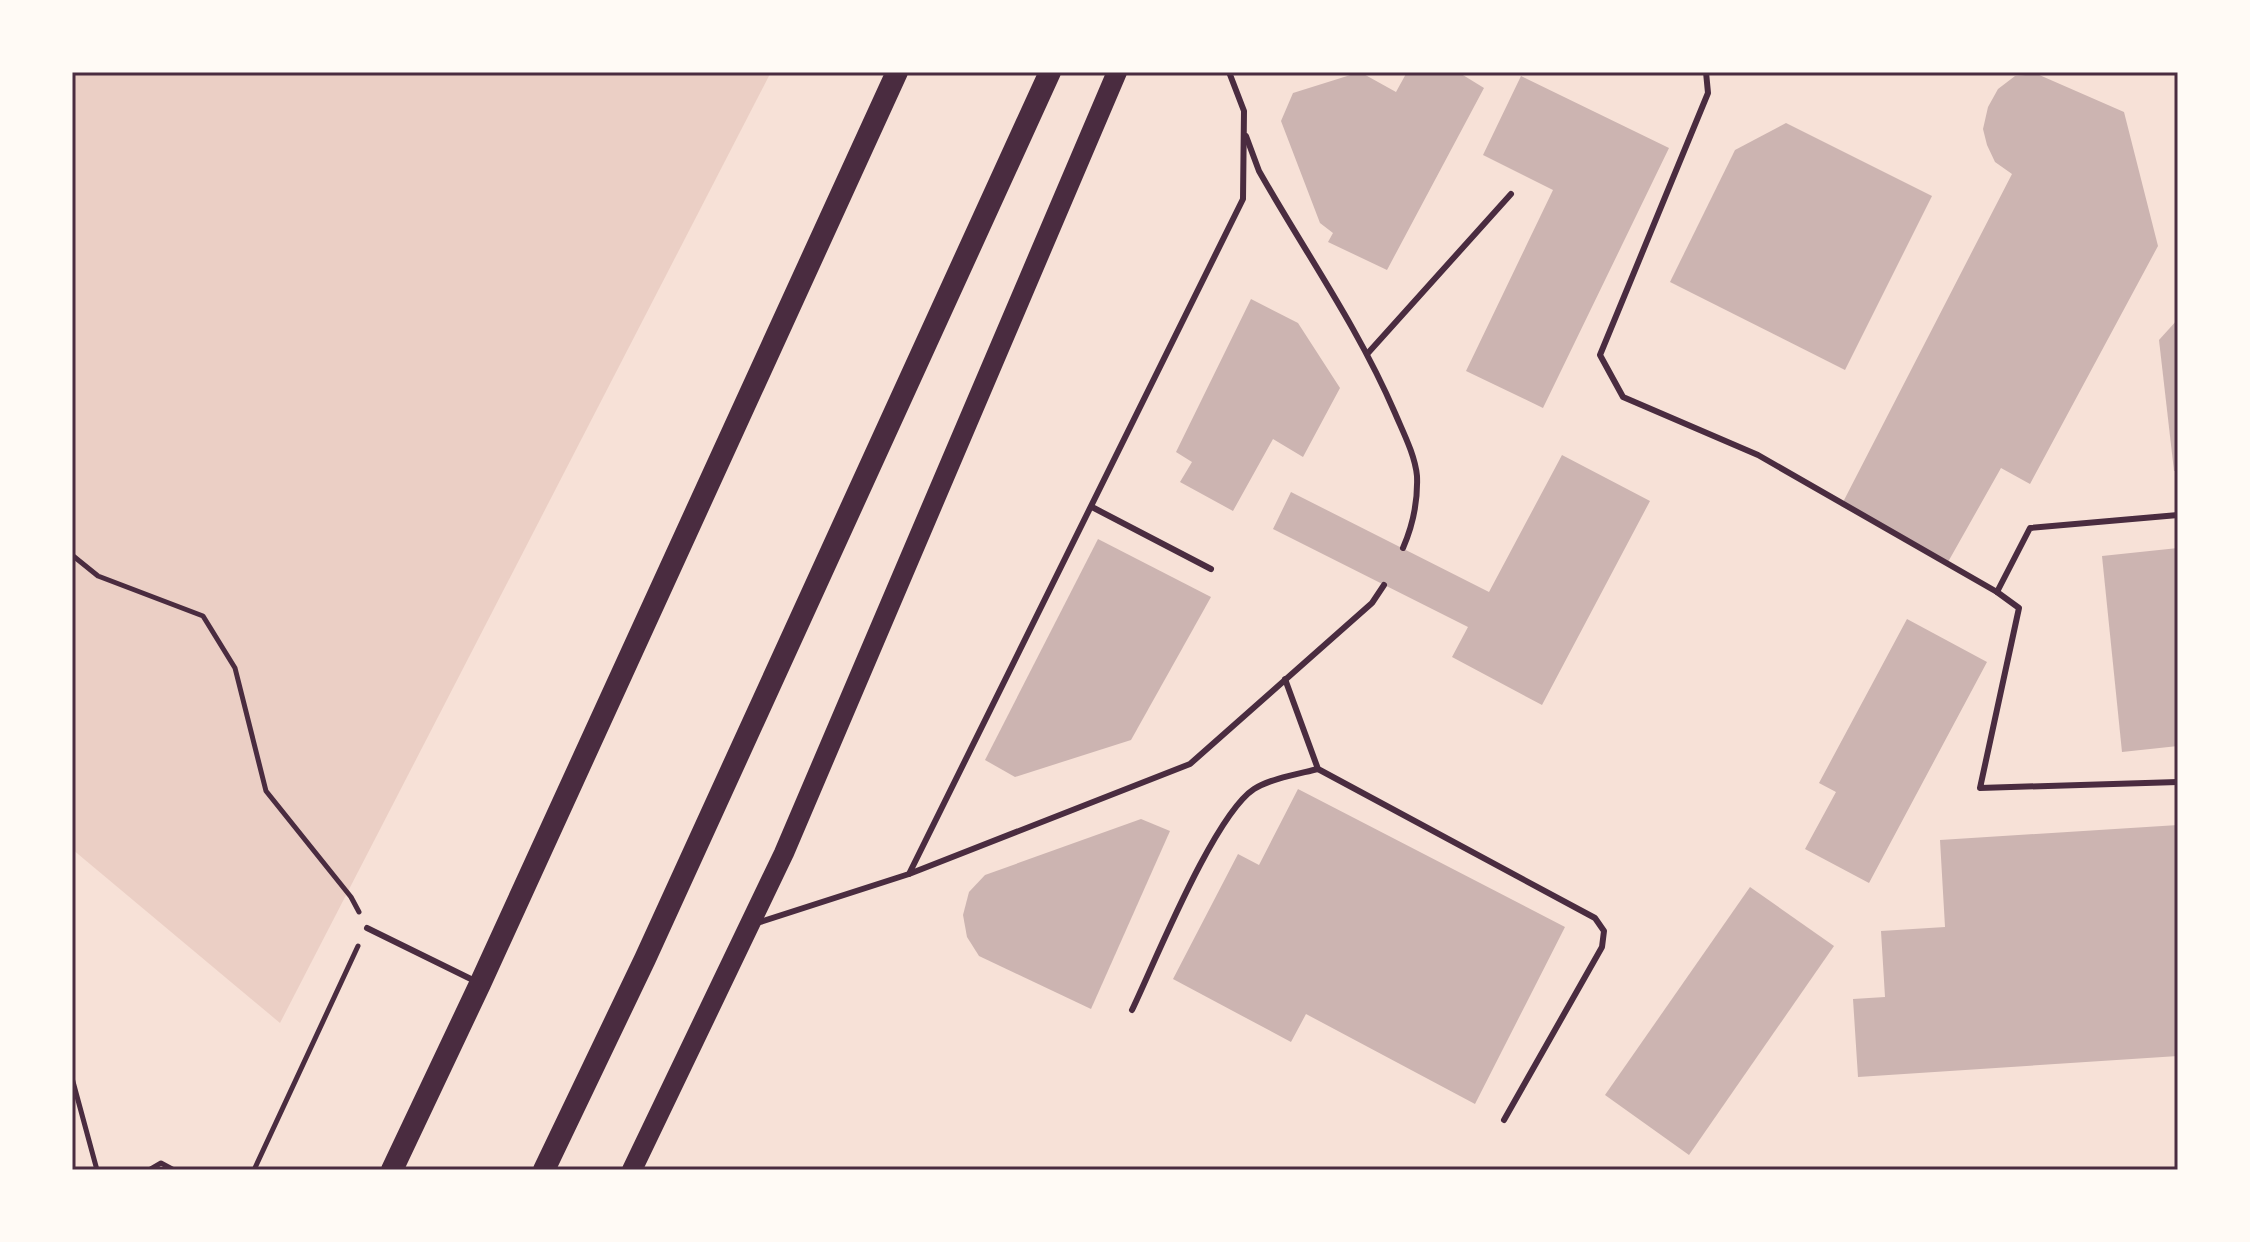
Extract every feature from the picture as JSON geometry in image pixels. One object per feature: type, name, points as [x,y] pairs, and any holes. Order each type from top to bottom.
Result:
[{"type":"highway","points":[[392,1170],[897,72]]},
{"type":"highway","points":[[544,1170],[645,959],[1050,72]]},
{"type":"main road","points":[[632,1170],[791,838],[1117,72]]},
{"type":"lane","points":[[909,874],[1243,199],[1244,111],[1229,72]]},
{"type":"lane","points":[[1706,72],[1708,93],[1600,355],[1623,397],[1758,455],[1997,592],[2019,608],[1980,788],[2178,782]]},
{"type":"lane","points":[[1244,130],[1259,171],[1368,353],[1408,444],[1417,473],[1413,524],[1403,548]]},
{"type":"lane","points":[[1368,353],[1511,194]]},
{"type":"lane","points":[[1092,507],[1211,569]]},
{"type":"lane","points":[[1997,592],[2030,528],[2178,515]]},
{"type":"lane","points":[[750,925],[909,874],[1190,764],[1372,603],[1384,585]]},
{"type":"lane","points":[[1285,679],[1318,769],[1595,918],[1604,931],[1602,947],[1504,1120]]},
{"type":"lane","points":[[1132,1010],[1214,839],[1235,807],[1254,789],[1318,769]]},
{"type":"lane","points":[[367,928],[480,984]]},
{"type":"path","points":[[72,555],[98,576],[203,616],[235,668],[266,791],[351,897],[367,928],[323,1015],[254,1170]]},
{"type":"path","points":[[72,1078],[97,1170]]},
{"type":"path","points":[[149,1170],[161,1163],[174,1170]]},
{"type":"shaded area","points":[[72,72],[771,72],[280,1023],[72,849]]},
{"type":"building","points":[[1360,72],[1396,92],[1407,72],[1458,72],[1484,88],[1387,270],[1328,242],[1333,233],[1320,223],[1281,121],[1293,93]]},
{"type":"building","points":[[2037,74],[2124,112],[2158,246],[2030,484],[2001,468],[1948,562],[1841,506],[2012,174],[1995,162],[1987,145],[1983,129],[1988,107],[1998,89],[2015,76]]},
{"type":"building","points":[[1521,76],[1669,148],[1543,408],[1466,371],[1553,190],[1483,155]]},
{"type":"building","points":[[1786,123],[1932,196],[1845,370],[1670,282],[1735,150]]},
{"type":"building","points":[[1251,299],[1298,323],[1340,388],[1303,457],[1273,439],[1233,511],[1180,482],[1192,462],[1176,452]]},
{"type":"building","points":[[2178,319],[2178,471],[2174,471],[2159,340]]},
{"type":"building","points":[[1562,455],[1650,501],[1542,705],[1452,657],[1468,627],[1273,529],[1291,492],[1489,592]]},
{"type":"building","points":[[1098,539],[1211,597],[1131,740],[1015,777],[985,760]]},
{"type":"building","points":[[2178,548],[2178,746],[2122,752],[2102,556]]},
{"type":"building","points":[[1907,619],[1987,662],[1869,883],[1805,849],[1836,792],[1819,783]]},
{"type":"building","points":[[1298,789],[1565,927],[1475,1104],[1306,1014],[1291,1042],[1173,979],[1238,854],[1259,865]]},
{"type":"building","points":[[1141,819],[1170,831],[1091,1009],[979,956],[967,937],[963,915],[969,892],[985,875]]},
{"type":"building","points":[[2178,825],[2178,1056],[1858,1077],[1853,999],[1885,997],[1881,931],[1945,927],[1940,840]]},
{"type":"building","points":[[1750,887],[1834,946],[1689,1155],[1605,1095]]}]
